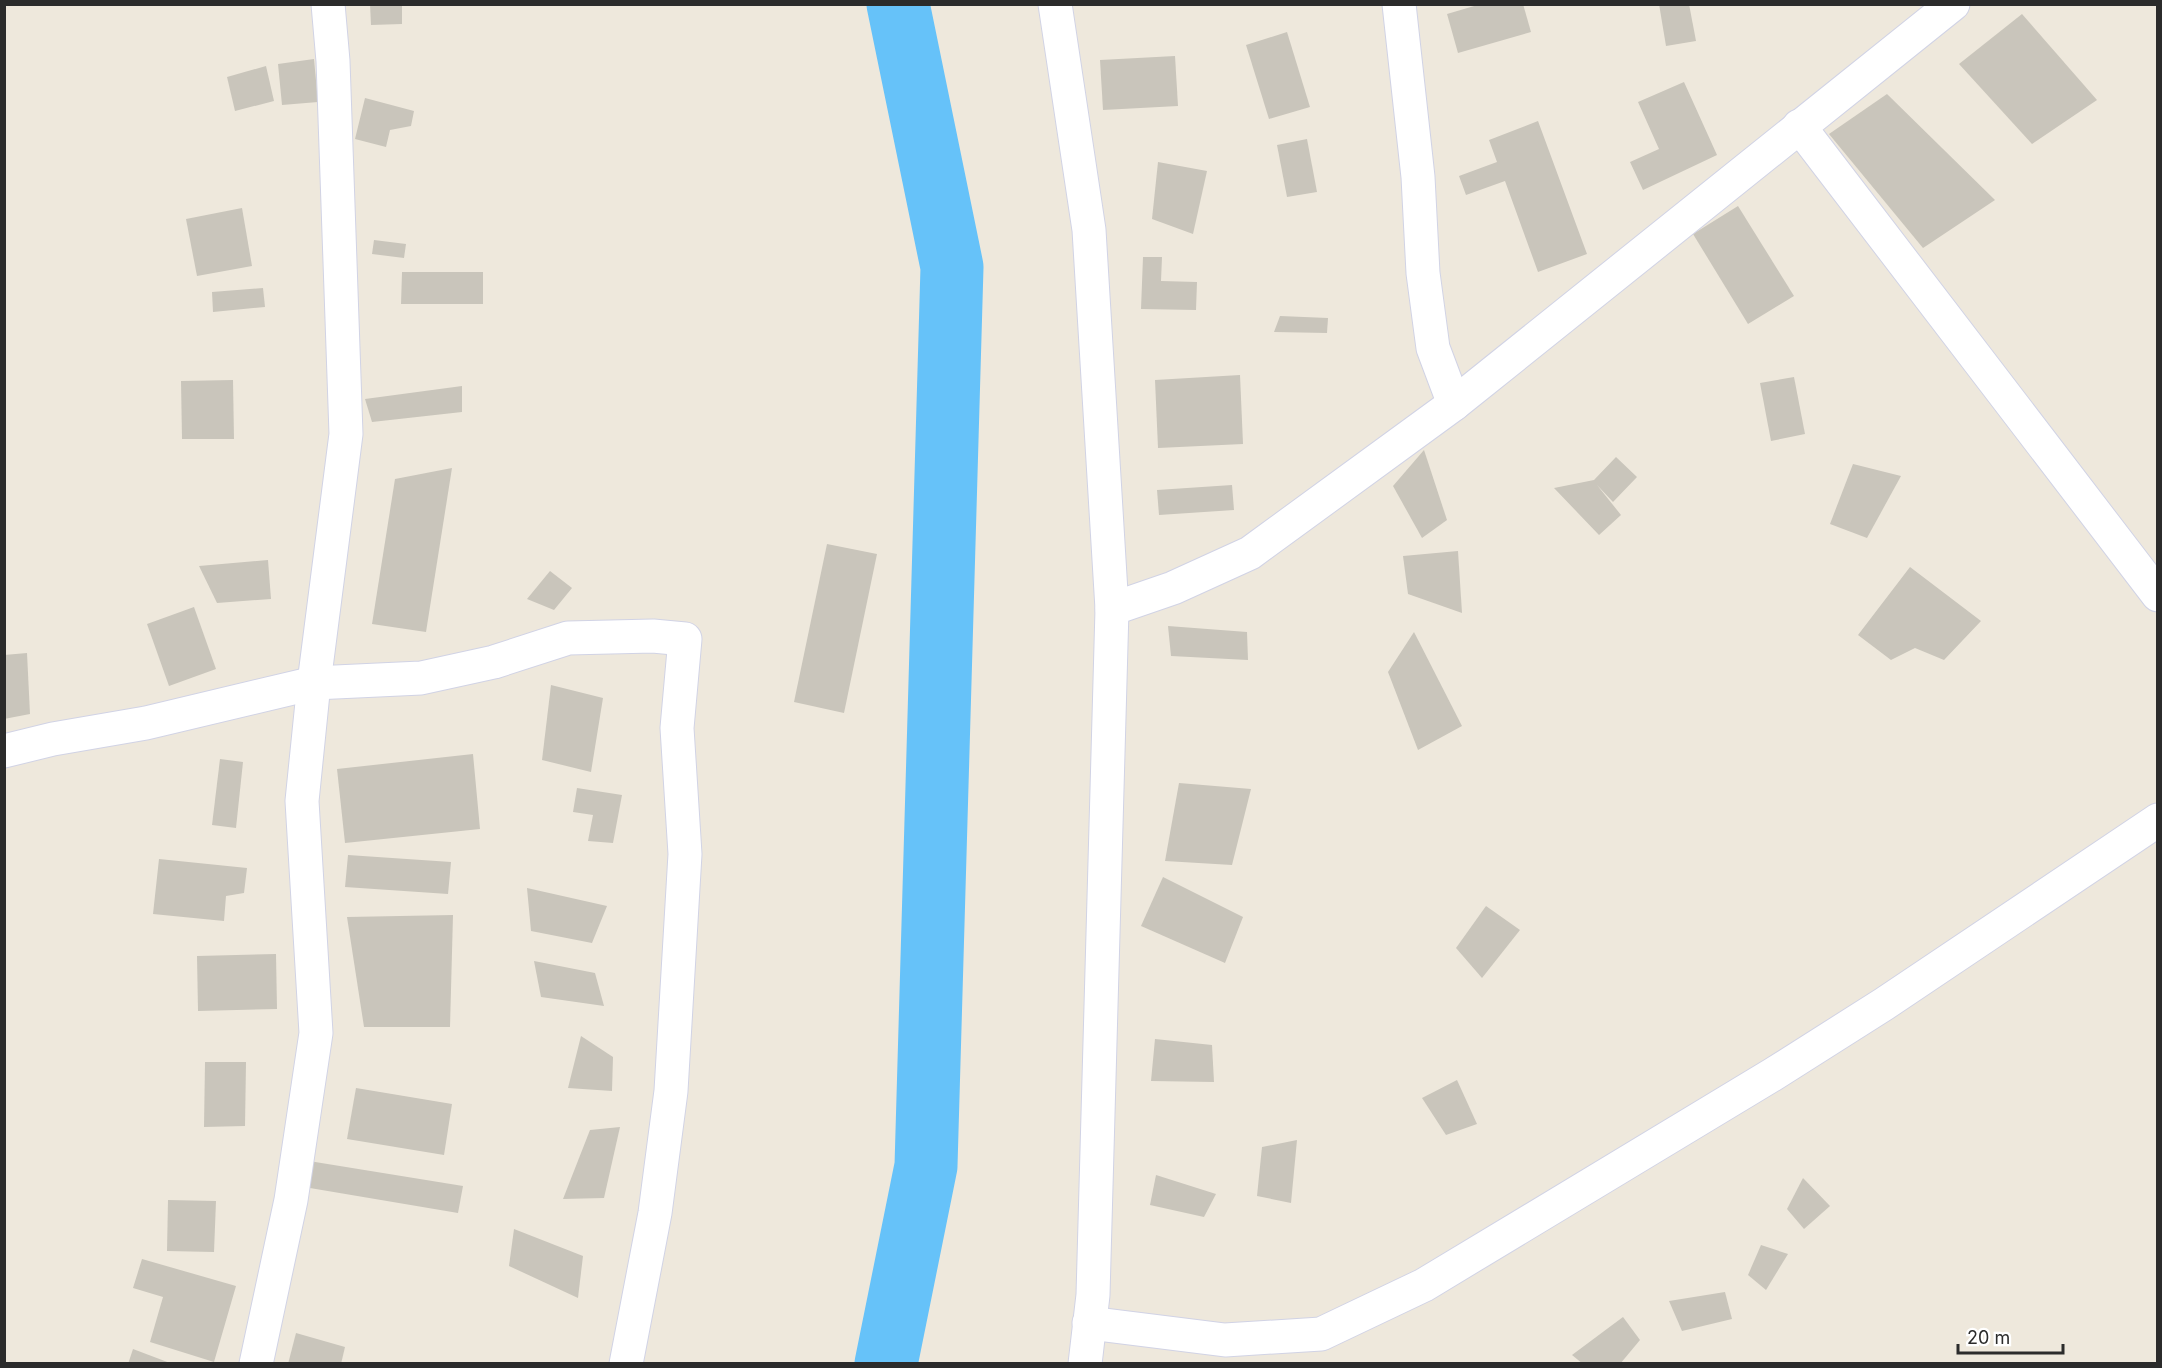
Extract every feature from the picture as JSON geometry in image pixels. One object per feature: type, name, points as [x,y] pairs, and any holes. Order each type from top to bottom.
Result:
[{"type":"street","points":[[256,1364],[291,1200],[316,1033],[302,801],[314,682],[346,434],[333,61],[328,4]]},
{"type":"street","points":[[1055,4],[1089,230],[1112,609],[1093,1283],[1085,1364]]},
{"type":"street","points":[[1400,4],[1433,348],[1454,404]]},
{"type":"street","points":[[1112,609],[1173,588],[1250,553],[1454,404],[1953,4]]},
{"type":"street","points":[[1799,126],[2157,595]]},
{"type":"street","points":[[4,751],[53,739],[146,723],[314,682],[421,678],[494,663],[568,638],[653,636],[685,639],[677,728],[686,854],[671,1091],[655,1213],[626,1364]]},
{"type":"street","points":[[1089,1323],[1225,1340],[1321,1334],[1424,1285],[1772,1075],[1894,998],[2157,820]]},
{"type":"building","points":[[370,4],[402,4],[402,24],[371,25]]},
{"type":"building","points":[[1481,4],[1523,4],[1531,32],[1458,53],[1447,14]]},
{"type":"building","points":[[1659,4],[1689,4],[1696,41],[1666,46]]},
{"type":"building","points":[[2022,14],[2097,100],[2032,144],[1959,64]]},
{"type":"building","points":[[1287,32],[1310,107],[1269,119],[1246,45]]},
{"type":"building","points":[[1175,56],[1178,106],[1103,110],[1100,60]]},
{"type":"building","points":[[314,59],[318,102],[282,105],[278,64]]},
{"type":"building","points":[[266,66],[274,101],[235,111],[227,77]]},
{"type":"building","points":[[1684,82],[1717,155],[1643,190],[1630,162],[1659,149],[1638,102]]},
{"type":"building","points":[[1887,94],[1995,200],[1923,248],[1829,134]]},
{"type":"building","points":[[365,98],[414,111],[411,126],[390,130],[386,147],[355,139]]},
{"type":"building","points":[[1538,121],[1587,254],[1538,272],[1505,181],[1466,195],[1459,176],[1497,162],[1489,140]]},
{"type":"building","points":[[1307,139],[1317,192],[1287,197],[1277,145]]},
{"type":"building","points":[[1158,162],[1207,171],[1193,234],[1152,219]]},
{"type":"building","points":[[1738,206],[1794,296],[1748,324],[1693,234]]},
{"type":"building","points":[[242,208],[252,266],[197,276],[186,219]]},
{"type":"building","points":[[374,240],[406,244],[404,258],[372,254]]},
{"type":"building","points":[[1143,257],[1162,257],[1161,281],[1197,282],[1196,310],[1141,309]]},
{"type":"building","points":[[402,272],[483,272],[483,304],[401,304]]},
{"type":"building","points":[[263,288],[265,307],[213,312],[212,292]]},
{"type":"building","points":[[1280,316],[1328,318],[1327,333],[1274,332]]},
{"type":"building","points":[[1240,375],[1243,444],[1158,448],[1155,380]]},
{"type":"building","points":[[1794,377],[1805,434],[1771,441],[1760,383]]},
{"type":"building","points":[[233,380],[234,439],[182,439],[181,381]]},
{"type":"building","points":[[462,386],[462,412],[372,422],[365,399]]},
{"type":"building","points":[[1424,450],[1447,520],[1422,538],[1393,486]]},
{"type":"building","points":[[1616,457],[1637,477],[1613,502],[1597,485],[1621,515],[1599,535],[1554,488],[1594,480]]},
{"type":"building","points":[[1853,464],[1901,476],[1867,538],[1830,524]]},
{"type":"building","points":[[452,468],[426,632],[372,624],[395,479]]},
{"type":"building","points":[[1232,485],[1234,510],[1159,515],[1157,490]]},
{"type":"building","points":[[827,544],[877,554],[844,713],[794,702]]},
{"type":"building","points":[[1458,551],[1462,613],[1408,594],[1403,556]]},
{"type":"building","points":[[268,560],[271,599],[217,603],[199,566]]},
{"type":"building","points":[[1910,567],[1981,621],[1944,660],[1915,648],[1891,660],[1858,635]]},
{"type":"building","points":[[550,571],[572,588],[554,610],[527,599]]},
{"type":"building","points":[[194,607],[216,669],[169,686],[147,624]]},
{"type":"building","points":[[1168,626],[1247,632],[1248,660],[1171,656]]},
{"type":"building","points":[[1414,632],[1462,726],[1418,750],[1388,672]]},
{"type":"building","points":[[27,653],[30,714],[4,719],[4,655]]},
{"type":"building","points":[[551,685],[603,698],[591,772],[542,760]]},
{"type":"building","points":[[473,754],[480,829],[345,843],[337,769]]},
{"type":"building","points":[[220,759],[243,762],[236,828],[212,825]]},
{"type":"building","points":[[1179,783],[1251,789],[1232,865],[1165,861]]},
{"type":"building","points":[[577,788],[622,795],[613,843],[588,841],[593,815],[573,812]]},
{"type":"building","points":[[348,855],[451,862],[448,894],[345,887]]},
{"type":"building","points":[[159,859],[247,868],[244,893],[226,896],[224,921],[153,914]]},
{"type":"building","points":[[1163,877],[1243,917],[1225,963],[1141,926]]},
{"type":"building","points":[[527,888],[607,906],[592,943],[531,931]]},
{"type":"building","points":[[1486,906],[1520,930],[1482,978],[1456,948]]},
{"type":"building","points":[[453,915],[450,1027],[364,1027],[347,917]]},
{"type":"building","points":[[276,954],[277,1009],[198,1011],[197,956]]},
{"type":"building","points":[[534,961],[595,973],[604,1006],[541,997]]},
{"type":"building","points":[[581,1036],[613,1057],[612,1091],[568,1088]]},
{"type":"building","points":[[1155,1039],[1212,1045],[1214,1082],[1151,1081]]},
{"type":"building","points":[[205,1062],[246,1062],[245,1126],[204,1127]]},
{"type":"building","points":[[1457,1080],[1477,1124],[1446,1135],[1422,1098]]},
{"type":"building","points":[[356,1088],[452,1104],[444,1155],[347,1139]]},
{"type":"building","points":[[620,1127],[604,1198],[563,1199],[590,1130]]},
{"type":"building","points":[[1297,1140],[1291,1203],[1257,1196],[1262,1147]]},
{"type":"building","points":[[309,1161],[463,1186],[458,1213],[304,1187]]},
{"type":"building","points":[[1156,1175],[1216,1194],[1204,1217],[1150,1205]]},
{"type":"building","points":[[1803,1178],[1830,1206],[1804,1229],[1787,1209]]},
{"type":"building","points":[[168,1200],[216,1201],[214,1252],[167,1251]]},
{"type":"building","points":[[514,1229],[583,1256],[578,1298],[509,1266]]},
{"type":"building","points":[[1761,1245],[1788,1254],[1766,1290],[1748,1275]]},
{"type":"building","points":[[142,1259],[236,1286],[214,1362],[150,1342],[163,1297],[133,1288]]},
{"type":"building","points":[[1725,1292],[1732,1319],[1682,1331],[1669,1301]]},
{"type":"building","points":[[1623,1317],[1640,1340],[1620,1364],[1583,1364],[1572,1355]]},
{"type":"building","points":[[296,1333],[345,1347],[341,1364],[288,1364]]},
{"type":"building","points":[[133,1349],[170,1363],[170,1364],[128,1364]]},
{"type":"waterway","points":[[886,1364],[926,1166],[952,267],[898,4]]}]
